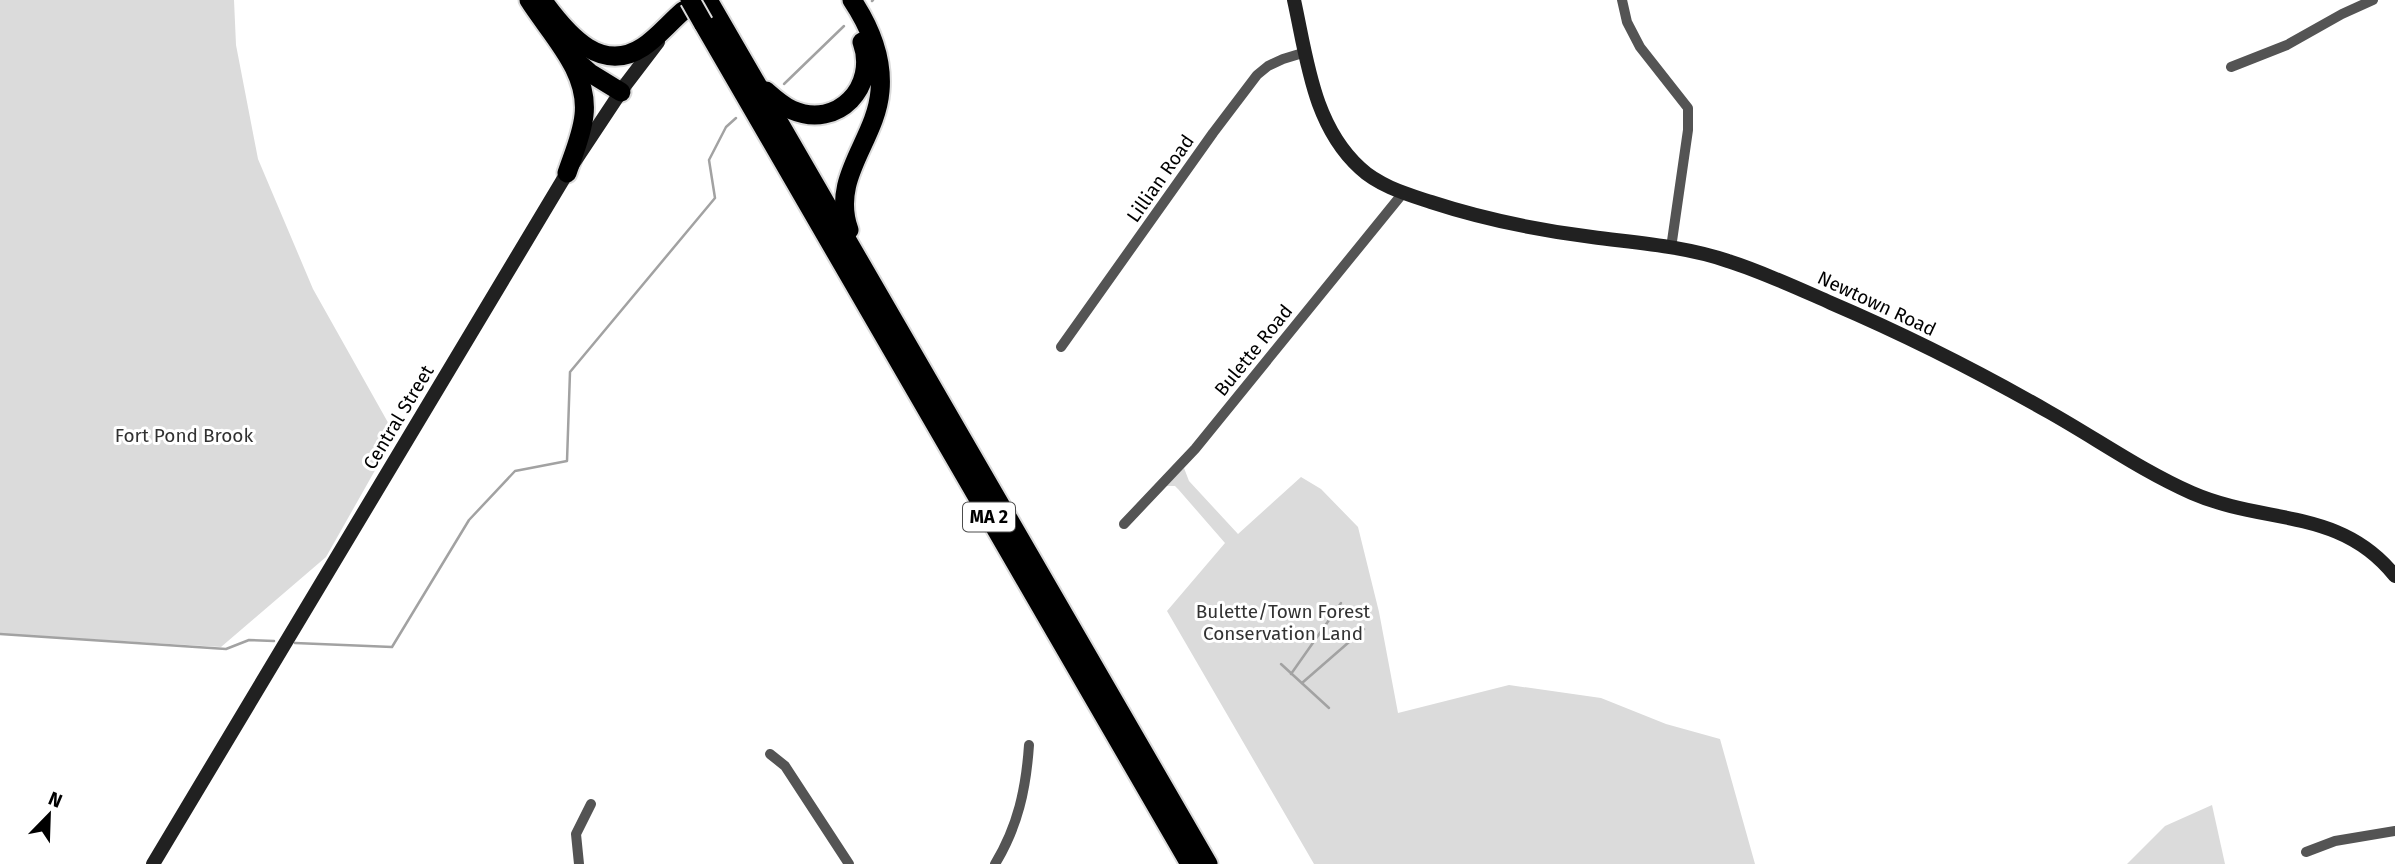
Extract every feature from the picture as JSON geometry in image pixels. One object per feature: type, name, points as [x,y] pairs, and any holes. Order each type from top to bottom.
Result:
[{"type":"highway","points":[[529,0],[580,79],[585,102],[584,117],[567,173]]},
{"type":"highway","points":[[542,0],[556,19],[612,76],[621,92]]},
{"type":"highway","points":[[754,78],[780,103],[801,113],[826,113],[838,110],[849,102],[859,90],[865,76],[866,62],[860,34],[842,0]]},
{"type":"highway","points":[[852,0],[864,18],[874,42],[880,76],[876,111],[844,194],[845,216],[859,261]]},
{"type":"highway","points":[[586,48],[607,57],[631,53],[643,47],[688,4]]},
{"type":"highway","name":"MA 2","points":[[688,4],[709,11],[754,78],[794,165],[859,261],[1208,864]]},
{"type":"highway","name":"MA 2","points":[[709,11],[1190,864]]},
{"type":"highway","points":[[560,45],[590,73],[621,92]]},
{"type":"street","name":"Newtown Road","points":[[1294,0],[1318,103],[1326,124],[1360,169],[1403,193],[1506,223],[1671,248],[1726,260],[1766,274],[1870,320],[2015,394],[2136,464],[2201,497],[2310,522],[2337,531],[2370,551],[2395,576]]},
{"type":"street","points":[[1622,0],[1627,22],[1640,47],[1688,108],[1688,130],[1671,248]]},
{"type":"street","points":[[2231,67],[2287,45],[2373,0]]},
{"type":"street","name":"Central Street","points":[[153,864],[567,173],[621,92],[688,4]]},
{"type":"street","name":"Lillian Road","points":[[1061,347],[1257,75],[1268,66],[1306,52]]},
{"type":"street","name":"Bulette Road","points":[[1124,524],[1195,449],[1403,193]]},
{"type":"street","points":[[995,864],[1018,817],[1026,785],[1029,745]]},
{"type":"street","points":[[771,754],[785,766],[849,864]]},
{"type":"street","points":[[579,864],[576,834],[591,804]]},
{"type":"street","points":[[2306,852],[2335,841],[2395,831]]},
{"type":"green space","name":"Fort Pond Brook","points":[[0,0],[234,0],[236,45],[258,159],[313,289],[395,435],[326,557],[221,647],[0,634]]},
{"type":"green space","name":"Bulette/Town Forest Conservation Land","points":[[1184,468],[1189,481],[1238,534],[1301,477],[1321,489],[1358,527],[1379,612],[1398,713],[1509,685],[1601,698],[1666,724],[1720,739],[1755,864],[1314,864],[1167,611],[1225,543],[1175,486],[1166,486]]},
{"type":"green space","points":[[2212,805],[2225,864],[2127,864],[2165,826]]},
{"type":"waterway","name":"Fort Pond Brook","points":[[784,84],[844,26]]},
{"type":"waterway","name":"Fort Pond Brook","points":[[295,643],[392,647],[469,520],[515,471],[567,461],[570,372],[715,198],[709,160],[726,127],[736,118]]},
{"type":"waterway","points":[[1291,674],[1341,603]]},
{"type":"waterway","points":[[1302,683],[1364,629]]},
{"type":"waterway","name":"Fort Pond Brook","points":[[0,634],[226,649],[249,640],[274,641]]},
{"type":"waterway","points":[[1281,664],[1329,708]]}]
